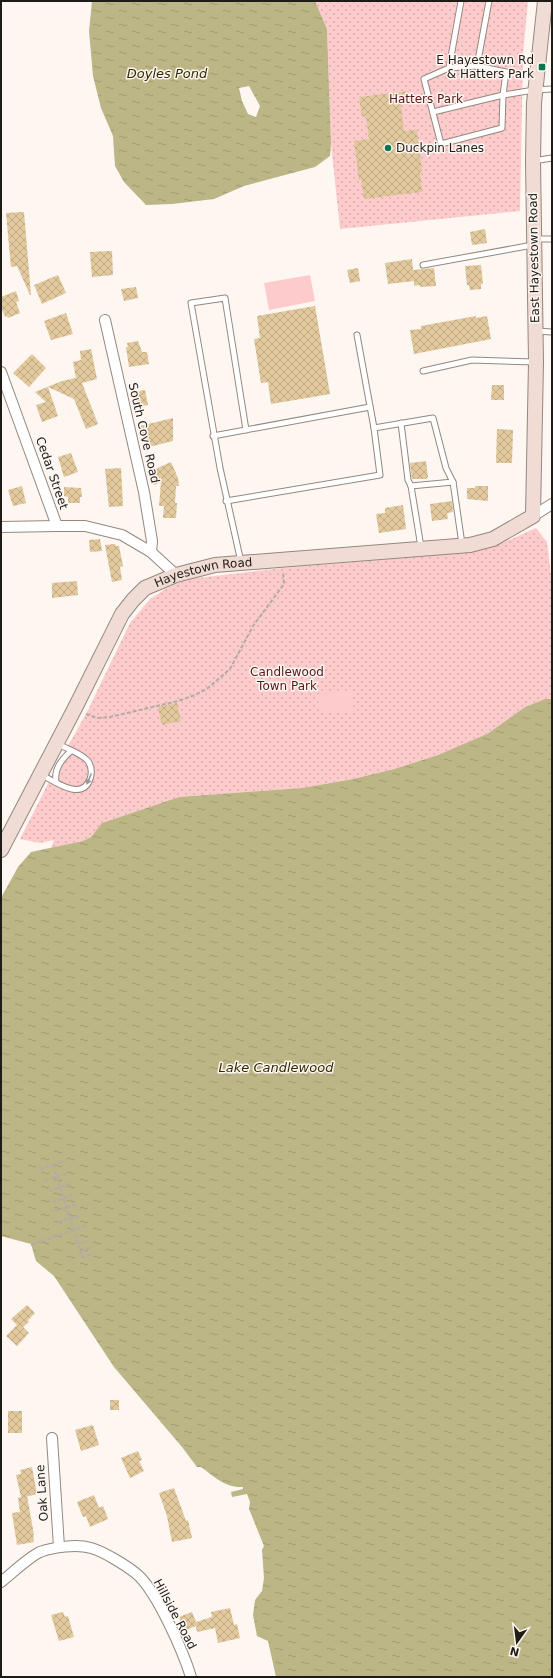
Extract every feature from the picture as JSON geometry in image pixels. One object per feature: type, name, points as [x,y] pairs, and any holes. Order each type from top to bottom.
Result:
[{"type":"street","name":"East Hayestown Road","points":[[533,516],[536,362],[533,161],[534,90],[545,1]]},
{"type":"street","name":"South Cove Road","points":[[105,320],[144,492],[152,541],[151,552]]},
{"type":"street","name":"Cedar Street","points":[[1,372],[57,526],[85,526],[122,535],[151,552],[176,575]]},
{"type":"street","name":"Hayestown Road","points":[[1,850],[76,708],[122,614],[145,588],[176,575],[215,565],[462,545],[493,539],[552,504]]},
{"type":"street","points":[[1,527],[57,526]]},
{"type":"street","name":"Oak Lane","points":[[52,1438],[59,1547]]},
{"type":"street","name":"Hillside Road","points":[[1,1582],[38,1553],[59,1547],[90,1548],[127,1566],[140,1578],[154,1596],[187,1663],[191,1677]]},
{"type":"lane","points":[[449,68],[461,1]]},
{"type":"lane","points":[[477,66],[489,1]]},
{"type":"lane","points":[[477,66],[506,72],[503,95],[502,128],[440,144],[424,79],[449,68],[477,66]]},
{"type":"lane","points":[[433,112],[503,95],[552,89]]},
{"type":"lane","points":[[533,161],[552,158]]},
{"type":"lane","points":[[423,265],[552,239]]},
{"type":"lane","points":[[241,563],[226,501],[213,436],[191,303],[225,298],[246,430]]},
{"type":"lane","points":[[535,331],[552,332]]},
{"type":"lane","points":[[226,501],[380,475],[374,428],[357,335]]},
{"type":"lane","points":[[423,371],[472,360],[536,362]]},
{"type":"lane","points":[[213,436],[370,408]]},
{"type":"lane","points":[[374,428],[433,418],[446,468],[453,482],[462,545]]},
{"type":"lane","points":[[401,423],[408,480],[411,486],[421,548]]},
{"type":"lane","points":[[411,486],[453,482]]},
{"type":"lane","points":[[41,774],[62,787],[74,790],[85,786],[90,780],[92,770],[87,761],[79,754],[57,744]]},
{"type":"lane","points":[[56,782],[55,775],[59,764],[71,751]]},
{"type":"path","points":[[76,708],[97,718],[110,717],[178,701],[195,695],[208,688],[230,669],[253,626],[284,584],[283,559]]},
{"type":"path","points":[[40,1169],[65,1161]]},
{"type":"path","points":[[53,1165],[82,1257],[94,1254]]},
{"type":"path","points":[[45,1180],[68,1173]]},
{"type":"path","points":[[49,1191],[72,1183]]},
{"type":"path","points":[[52,1202],[75,1194]]},
{"type":"path","points":[[55,1211],[78,1204]]},
{"type":"path","points":[[58,1222],[82,1215]]},
{"type":"path","points":[[31,1245],[85,1226]]},
{"type":"path","points":[[78,1244],[90,1240]]},
{"type":"path","points":[[80,1252],[93,1247]]},
{"type":"green space","name":"Hatters Park","points":[[315,1],[528,1],[523,54],[520,211],[340,229],[331,144],[327,29]]},
{"type":"green space","points":[[310,275],[315,301],[269,310],[264,283]]},
{"type":"green space","name":"Candlewood Town Park","points":[[536,528],[547,542],[552,583],[552,699],[545,699],[525,707],[487,734],[470,742],[438,755],[394,769],[353,779],[302,788],[179,797],[102,823],[91,837],[83,841],[51,848],[54,840],[40,843],[20,839],[57,766],[88,710],[130,623],[150,599],[167,588],[188,579],[283,568],[440,555],[500,544]]},
{"type":"green space","points":[[352,692],[354,712],[319,713],[318,694]]},
{"type":"water","name":"Doyles Pond","points":[[92,1],[315,1],[327,29],[331,144],[330,156],[315,167],[244,186],[214,199],[172,204],[146,205],[124,182],[115,166],[113,136],[101,108],[93,76],[89,31]],"holes":[[[249,86],[260,106],[256,117],[248,114],[242,101],[239,88]]]},
{"type":"water","name":"Lake Candlewood","points":[[545,699],[552,699],[552,1677],[276,1677],[268,1641],[257,1636],[253,1615],[255,1600],[262,1591],[264,1578],[262,1550],[264,1546],[249,1509],[250,1502],[247,1494],[232,1497],[231,1492],[243,1489],[243,1487],[225,1484],[201,1467],[197,1467],[182,1447],[114,1367],[54,1276],[36,1261],[31,1244],[1,1236],[1,898],[18,867],[31,852],[83,841],[91,837],[102,823],[179,797],[302,788],[353,779],[394,769],[438,755],[487,734],[525,707]]},
{"type":"building","name":"Duckpin Lanes","points":[[408,91],[410,104],[401,105],[404,131],[417,130],[418,142],[421,142],[422,153],[420,154],[422,171],[420,172],[422,192],[364,199],[361,179],[359,180],[354,141],[369,139],[366,116],[362,117],[359,97]]},
{"type":"building","points":[[24,212],[31,295],[17,266],[11,267],[6,213]]},
{"type":"building","points":[[485,229],[487,243],[472,245],[470,232]]},
{"type":"building","points":[[112,251],[113,275],[92,277],[90,252]]},
{"type":"building","points":[[412,259],[413,270],[434,268],[436,286],[414,286],[414,281],[388,284],[385,263]]},
{"type":"building","points":[[481,265],[483,284],[481,284],[481,289],[470,290],[469,285],[467,285],[465,266]]},
{"type":"building","points":[[358,268],[360,281],[350,283],[347,270]]},
{"type":"building","points":[[58,275],[66,293],[42,304],[34,285]]},
{"type":"building","points":[[136,287],[138,298],[124,301],[121,289]]},
{"type":"building","points":[[16,291],[19,301],[16,302],[20,313],[8,318],[7,316],[5,317],[1,307],[1,297]]},
{"type":"building","points":[[315,306],[330,394],[271,404],[268,382],[261,383],[254,339],[260,338],[257,316]]},
{"type":"building","points":[[66,313],[73,334],[51,340],[44,321]]},
{"type":"building","points":[[476,316],[476,318],[487,316],[491,339],[414,354],[410,330],[421,329],[421,326]]},
{"type":"building","points":[[138,341],[142,352],[147,352],[149,364],[129,367],[126,347],[128,347],[127,343]]},
{"type":"building","points":[[91,349],[97,379],[82,383],[98,424],[86,429],[74,399],[48,387],[58,416],[42,422],[36,405],[46,402],[35,392],[62,381],[76,378],[73,362],[81,360],[80,351]]},
{"type":"building","points":[[32,354],[46,368],[29,387],[13,373]]},
{"type":"building","points":[[492,385],[504,385],[504,400],[491,400]]},
{"type":"building","points":[[145,390],[148,405],[136,407],[134,392]]},
{"type":"building","points":[[173,418],[173,441],[145,448],[140,426]]},
{"type":"building","points":[[497,429],[513,430],[512,463],[496,463]]},
{"type":"building","points":[[71,453],[78,472],[64,477],[58,457]]},
{"type":"building","points":[[426,461],[428,477],[426,479],[412,479],[410,463]]},
{"type":"building","points":[[171,462],[178,478],[179,486],[176,486],[176,518],[163,518],[164,506],[159,506],[161,482],[154,485],[149,472]]},
{"type":"building","points":[[121,468],[123,506],[109,507],[105,469]]},
{"type":"building","points":[[22,486],[26,503],[13,506],[8,490]]},
{"type":"building","points":[[475,486],[488,486],[488,501],[467,499],[467,488],[475,488]]},
{"type":"building","points":[[64,487],[81,488],[82,497],[80,497],[80,503],[68,503],[68,497],[64,496]]},
{"type":"building","points":[[452,501],[453,512],[447,513],[448,519],[432,521],[430,504]]},
{"type":"building","points":[[403,505],[406,529],[379,533],[376,514],[385,513],[385,508]]},
{"type":"building","points":[[100,539],[102,551],[90,552],[89,540]]},
{"type":"building","points":[[115,544],[116,546],[119,546],[123,566],[120,567],[122,580],[112,582],[105,545]]},
{"type":"building","points":[[77,581],[78,595],[52,598],[52,583]]},
{"type":"building","points":[[177,703],[181,721],[162,725],[158,707]]},
{"type":"building","points":[[27,1305],[35,1313],[28,1320],[29,1322],[23,1327],[29,1333],[17,1346],[6,1336],[17,1325],[11,1319]]},
{"type":"building","points":[[110,1400],[119,1400],[119,1410],[110,1410]]},
{"type":"building","points":[[8,1411],[22,1411],[22,1433],[8,1433]]},
{"type":"building","points":[[93,1425],[99,1445],[81,1451],[75,1430]]},
{"type":"building","points":[[138,1451],[142,1460],[139,1461],[144,1471],[130,1478],[121,1458]]},
{"type":"building","points":[[32,1467],[37,1494],[27,1496],[34,1542],[17,1545],[12,1513],[20,1512],[18,1498],[21,1497],[16,1475],[21,1474],[20,1470]]},
{"type":"building","points":[[174,1488],[186,1521],[188,1520],[192,1538],[172,1542],[167,1516],[159,1493]]},
{"type":"building","points":[[94,1495],[99,1508],[103,1506],[108,1519],[90,1527],[86,1516],[83,1517],[77,1502]]},
{"type":"building","points":[[230,1608],[234,1625],[237,1624],[240,1638],[218,1643],[215,1628],[197,1632],[196,1626],[184,1631],[179,1617],[192,1612],[196,1622],[212,1617],[211,1612]]},
{"type":"building","points":[[63,1612],[65,1617],[68,1616],[74,1637],[59,1641],[51,1615]]},
{"type":"place","name":"E Hayestown Rd & Hatters Park","points":[[542,67]]},
{"type":"place","name":"Duckpin Lanes","points":[[388,148]]}]
